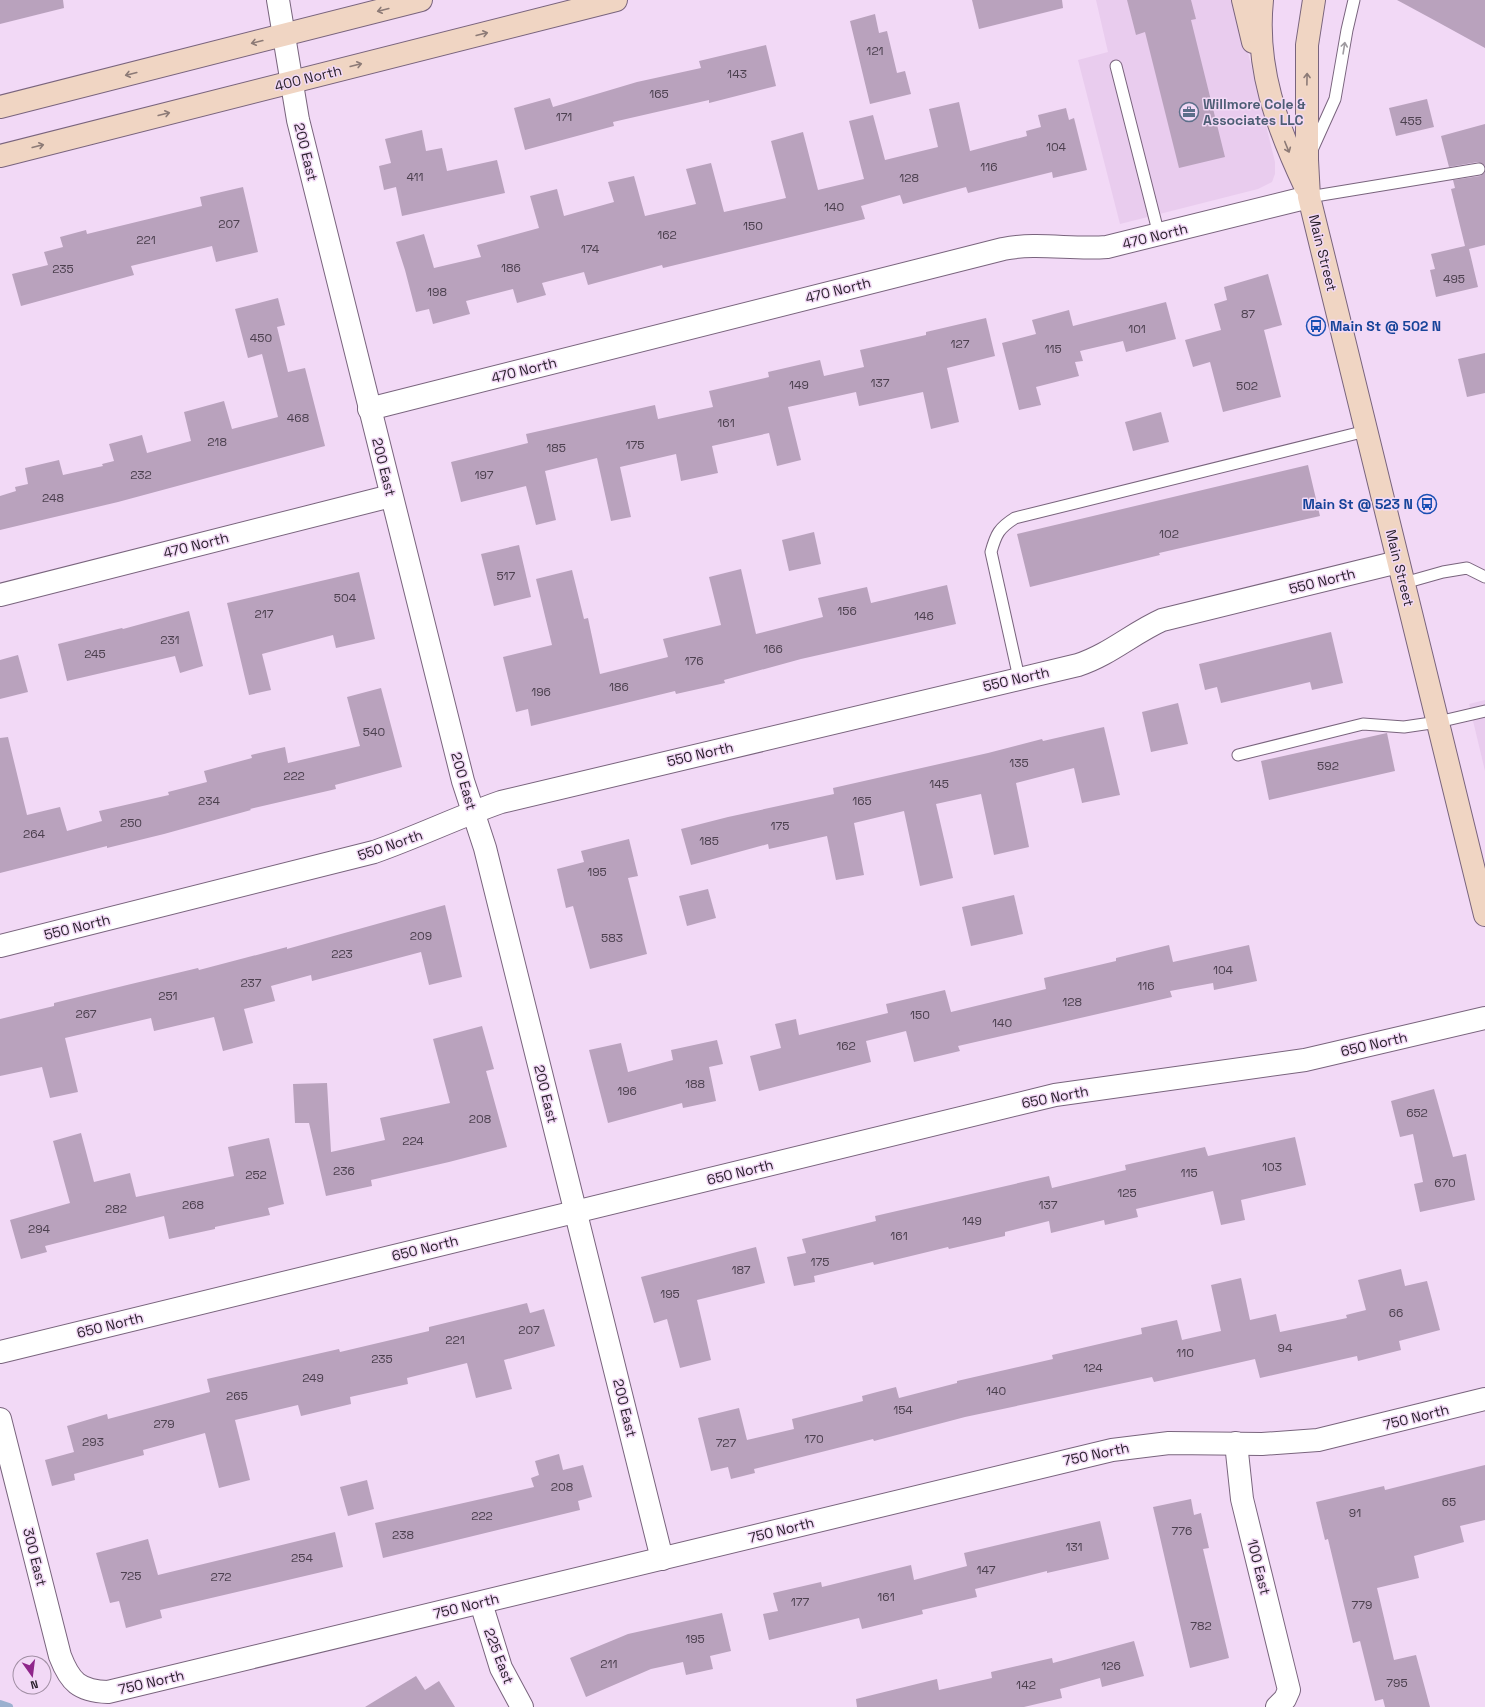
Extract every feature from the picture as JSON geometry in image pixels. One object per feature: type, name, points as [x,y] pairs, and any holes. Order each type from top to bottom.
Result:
[{"type":"main road","points":[[0,107],[421,0]]},
{"type":"main road","name":"400 North","points":[[0,156],[616,0]]},
{"type":"main road","points":[[1243,0],[1252,38],[1266,81]]},
{"type":"main road","name":"Main Street","points":[[1262,0],[1261,32],[1266,81],[1280,130],[1310,196]]},
{"type":"main road","name":"Main Street","points":[[1314,0],[1308,45],[1307,160],[1310,196],[1485,915]]},
{"type":"street","name":"200 East","points":[[278,0],[298,120],[463,782],[485,848],[662,1559]]},
{"type":"street","name":"470 North","points":[[370,409],[1003,249],[1033,245],[1107,248],[1310,196]]},
{"type":"street","name":"470 North","points":[[0,595],[391,496]]},
{"type":"street","name":"550 North","points":[[0,946],[374,852],[412,839],[472,812],[501,802],[1092,661],[1149,626],[1162,620],[1398,562]]},
{"type":"street","name":"650 North","points":[[0,1352],[1055,1095],[1305,1060],[1485,1018]]},
{"type":"street","name":"750 North","points":[[82,1687],[94,1692],[123,1690],[1112,1450],[1169,1443],[1289,1443],[1318,1440],[1485,1399]]},
{"type":"street","name":"300 East","points":[[0,1419],[60,1656],[72,1679],[82,1687]]},
{"type":"street","name":"100 East","points":[[1236,1443],[1238,1474],[1242,1499],[1283,1698]]},
{"type":"street","name":"225 East","points":[[481,1603],[501,1668],[522,1707]]},
{"type":"lane","points":[[1307,160],[1334,99],[1346,30],[1354,0]]},
{"type":"lane","points":[[1116,66],[1159,235]]},
{"type":"lane","points":[[1310,196],[1479,169]]},
{"type":"lane","points":[[1019,678],[991,552],[995,536],[1004,525],[1015,518],[1366,431]]},
{"type":"lane","points":[[1404,583],[1443,572],[1467,568],[1485,577]]},
{"type":"lane","points":[[1238,755],[1363,724],[1404,727],[1438,722],[1485,711]]},
{"type":"shaded area","points":[[1096,0],[1235,0],[1275,162],[1275,174],[1272,182],[1258,189],[1120,224],[1078,60],[1108,52]]},
{"type":"shaded area","points":[[1485,700],[1485,771],[1469,704]]},
{"type":"building","points":[[0,0],[63,0],[64,8],[0,24]]},
{"type":"building","points":[[972,0],[1062,0],[1063,8],[979,29]]},
{"type":"building","points":[[1127,0],[1191,0],[1196,19],[1191,20],[1225,157],[1179,168],[1145,32],[1136,35]]},
{"type":"building","points":[[1397,0],[1485,0],[1485,48],[1434,20]]},
{"type":"building","points":[[875,14],[879,33],[887,31],[897,73],[905,71],[911,94],[870,104],[850,21]]},
{"type":"building","points":[[766,45],[776,86],[709,103],[709,100],[613,122],[614,126],[525,150],[514,108],[550,98],[553,107],[637,82],[701,68],[699,61]]},
{"type":"building","points":[[1427,99],[1434,127],[1396,136],[1389,108]]},
{"type":"building","points":[[959,102],[970,151],[1027,136],[1026,131],[1041,127],[1038,115],[1066,108],[1069,120],[1074,118],[1087,170],[1053,178],[1052,172],[968,193],[966,187],[903,204],[900,195],[861,206],[865,219],[663,268],[662,265],[588,285],[584,272],[542,283],[546,295],[517,303],[513,289],[466,301],[470,314],[433,324],[429,309],[416,312],[396,242],[424,234],[434,268],[481,257],[477,245],[539,228],[530,196],[557,189],[564,216],[614,202],[608,182],[634,176],[645,216],[696,204],[686,169],[711,163],[724,212],[786,198],[771,141],[803,132],[818,190],[864,179],[849,121],[873,115],[885,160],[938,147],[929,109]]},
{"type":"building","points":[[1485,124],[1485,166],[1478,162],[1449,167],[1441,136]]},
{"type":"building","points":[[422,130],[426,151],[442,148],[447,171],[497,160],[505,193],[402,216],[396,187],[384,190],[379,166],[391,163],[385,139]]},
{"type":"building","points":[[1485,172],[1485,245],[1469,249],[1478,287],[1436,297],[1430,270],[1435,269],[1431,254],[1465,246],[1451,189],[1455,188],[1453,180],[1480,176]]},
{"type":"building","points":[[243,187],[258,252],[216,262],[212,246],[131,266],[134,275],[21,306],[12,274],[48,265],[44,252],[63,247],[60,237],[86,230],[87,234],[202,206],[200,197]]},
{"type":"building","points":[[1268,274],[1282,325],[1264,330],[1281,397],[1223,412],[1210,362],[1193,367],[1185,340],[1221,330],[1214,304],[1227,300],[1224,287]]},
{"type":"building","points":[[278,298],[285,325],[277,327],[288,372],[305,368],[325,446],[118,502],[0,530],[0,496],[16,491],[15,487],[28,484],[25,468],[59,460],[63,475],[103,466],[102,464],[114,461],[109,444],[142,435],[147,453],[191,441],[184,412],[224,401],[232,429],[278,417],[262,354],[248,358],[235,309]]},
{"type":"building","points":[[1166,302],[1176,339],[1126,352],[1123,341],[1080,351],[1083,361],[1075,362],[1079,376],[1036,387],[1041,405],[1019,410],[1002,343],[1036,334],[1032,320],[1069,310],[1073,326]]},
{"type":"building","points":[[986,318],[995,356],[947,368],[959,422],[931,429],[923,392],[859,406],[856,392],[788,407],[801,460],[777,466],[769,433],[712,446],[718,473],[681,481],[676,454],[620,467],[631,517],[611,521],[597,458],[545,471],[556,520],[536,525],[526,486],[461,502],[451,462],[528,443],[526,434],[655,405],[658,419],[713,407],[709,391],[769,377],[768,372],[820,360],[824,376],[864,367],[860,350],[926,335],[926,332]]},
{"type":"building","points":[[1485,353],[1485,393],[1467,397],[1458,359]]},
{"type":"building","points":[[1161,412],[1169,442],[1133,451],[1125,422]]},
{"type":"building","points":[[1308,465],[1320,516],[1159,553],[1160,555],[1030,587],[1017,534]]},
{"type":"building","points":[[814,532],[821,564],[789,571],[782,540]]},
{"type":"building","points":[[519,545],[531,597],[494,606],[481,554]]},
{"type":"building","points":[[741,569],[756,634],[823,617],[818,598],[867,587],[871,603],[947,585],[956,624],[801,659],[724,680],[725,683],[676,694],[675,691],[531,726],[528,709],[516,712],[503,657],[552,645],[536,579],[572,570],[584,619],[588,618],[600,674],[668,657],[663,639],[721,625],[709,577]]},
{"type":"building","points":[[359,572],[375,639],[336,648],[333,635],[262,654],[271,690],[249,695],[227,603]]},
{"type":"building","points":[[189,611],[203,666],[180,673],[175,656],[67,681],[58,644],[123,629]]},
{"type":"building","points":[[1331,632],[1343,683],[1312,690],[1310,682],[1221,703],[1217,687],[1205,690],[1199,664]]},
{"type":"building","points":[[18,655],[28,692],[0,699],[0,660]]},
{"type":"building","points":[[381,688],[402,767],[335,785],[336,789],[250,809],[251,810],[164,834],[107,848],[107,846],[0,873],[0,738],[8,737],[27,815],[60,807],[67,831],[102,821],[99,811],[169,795],[168,792],[207,782],[204,771],[252,758],[251,755],[285,747],[288,763],[360,746],[347,697]]},
{"type":"building","points":[[1178,703],[1188,744],[1151,752],[1142,712]]},
{"type":"building","points":[[1104,727],[1120,795],[1082,803],[1074,768],[1016,783],[1029,847],[994,855],[981,794],[936,804],[953,878],[920,886],[904,811],[854,823],[864,875],[836,880],[827,836],[769,849],[768,844],[691,865],[681,829],[728,817],[834,794],[833,788],[988,753],[1042,739],[1043,741]]},
{"type":"building","points":[[1387,733],[1395,771],[1269,800],[1261,761]]},
{"type":"building","points":[[629,839],[638,876],[628,878],[647,954],[590,969],[573,906],[566,908],[557,869],[584,862],[581,851]]},
{"type":"building","points":[[708,889],[716,918],[687,926],[679,896]]},
{"type":"building","points":[[1014,895],[1023,934],[971,946],[962,907]]},
{"type":"building","points":[[445,905],[462,977],[429,985],[421,952],[312,981],[311,975],[271,986],[275,1001],[244,1009],[253,1043],[223,1051],[214,1017],[154,1031],[151,1018],[65,1038],[78,1092],[50,1098],[42,1067],[0,1076],[0,1019],[54,1006],[54,1003],[127,985],[198,968],[199,970],[287,947],[287,949]]},
{"type":"building","points":[[1169,945],[1173,962],[1249,945],[1257,981],[1214,990],[1213,983],[1170,991],[1172,997],[958,1046],[960,1051],[914,1062],[906,1031],[866,1041],[871,1062],[759,1091],[750,1056],[781,1048],[775,1024],[796,1019],[799,1035],[888,1013],[886,1004],[945,990],[951,1012],[1046,989],[1044,978],[1116,961],[1116,958]]},
{"type":"building","points":[[482,1026],[494,1069],[486,1071],[507,1147],[371,1180],[372,1186],[326,1196],[309,1123],[295,1123],[293,1084],[327,1083],[331,1152],[385,1140],[380,1118],[450,1103],[433,1039]]},
{"type":"building","points":[[717,1040],[723,1064],[709,1067],[716,1101],[683,1108],[682,1103],[608,1123],[589,1050],[621,1043],[628,1072],[673,1060],[671,1050]]},
{"type":"building","points":[[1434,1089],[1453,1157],[1466,1154],[1475,1200],[1420,1212],[1414,1184],[1423,1182],[1413,1134],[1400,1137],[1391,1101]]},
{"type":"building","points":[[81,1133],[94,1182],[130,1173],[136,1197],[234,1176],[228,1147],[269,1138],[284,1204],[268,1208],[270,1215],[169,1239],[164,1216],[45,1246],[47,1252],[21,1259],[10,1220],[70,1203],[53,1141]]},
{"type":"building","points":[[1295,1137],[1306,1185],[1241,1200],[1245,1220],[1221,1225],[1213,1191],[1136,1209],[1138,1217],[1105,1225],[1104,1220],[1051,1233],[1049,1221],[1005,1232],[1005,1236],[949,1249],[948,1247],[874,1265],[873,1262],[814,1276],[815,1282],[794,1286],[787,1257],[806,1253],[802,1239],[876,1221],[875,1216],[1049,1176],[1052,1188],[1126,1170],[1125,1165],[1205,1147],[1208,1156]]},
{"type":"building","points":[[756,1247],[765,1283],[697,1300],[711,1360],[680,1368],[667,1319],[654,1323],[641,1277]]},
{"type":"building","points":[[1401,1269],[1405,1286],[1427,1281],[1440,1330],[1399,1341],[1401,1350],[1358,1361],[1357,1356],[1260,1378],[1255,1359],[1154,1382],[1152,1377],[965,1417],[874,1441],[873,1439],[754,1469],[755,1473],[731,1479],[728,1467],[711,1471],[698,1418],[739,1408],[747,1440],[794,1429],[792,1419],[863,1401],[862,1396],[896,1387],[899,1398],[957,1383],[957,1381],[1053,1359],[1052,1355],[1142,1334],[1141,1328],[1177,1320],[1182,1340],[1221,1331],[1211,1285],[1241,1278],[1250,1320],[1276,1314],[1280,1332],[1347,1318],[1346,1315],[1366,1310],[1358,1280]]},
{"type":"building","points":[[527,1303],[530,1313],[544,1309],[555,1346],[504,1360],[512,1389],[476,1398],[467,1363],[407,1378],[408,1384],[350,1397],[351,1404],[301,1416],[298,1405],[235,1420],[250,1480],[219,1488],[205,1433],[143,1450],[144,1455],[74,1474],[75,1480],[52,1486],[45,1460],[74,1452],[67,1426],[107,1414],[108,1419],[210,1392],[207,1379],[339,1349],[340,1352],[429,1331],[429,1327]]},
{"type":"building","points":[[559,1454],[563,1470],[583,1465],[592,1497],[578,1501],[580,1510],[383,1558],[375,1523],[534,1487],[531,1478],[539,1475],[535,1461]]},
{"type":"building","points":[[1485,1465],[1485,1520],[1460,1526],[1464,1542],[1414,1556],[1419,1578],[1377,1588],[1394,1660],[1416,1655],[1430,1707],[1385,1707],[1383,1699],[1375,1701],[1360,1641],[1353,1643],[1328,1539],[1325,1540],[1316,1502],[1384,1486],[1385,1490]]},
{"type":"building","points":[[367,1480],[374,1509],[348,1516],[340,1487]]},
{"type":"building","points":[[1191,1499],[1194,1515],[1201,1513],[1209,1548],[1203,1549],[1229,1658],[1190,1668],[1153,1507]]},
{"type":"building","points":[[1100,1521],[1109,1559],[1047,1573],[1047,1571],[975,1589],[977,1597],[922,1610],[923,1614],[862,1629],[859,1618],[769,1640],[763,1614],[778,1611],[773,1593],[821,1582],[822,1587],[911,1565],[914,1580],[967,1566],[964,1553]]},
{"type":"building","points":[[335,1532],[343,1567],[160,1610],[162,1618],[126,1628],[119,1601],[110,1603],[96,1553],[148,1539],[158,1575]]},
{"type":"building","points":[[722,1613],[731,1651],[710,1656],[713,1669],[686,1675],[683,1662],[651,1669],[586,1697],[570,1658],[628,1634]]},
{"type":"building","points":[[1134,1641],[1144,1676],[1102,1687],[1100,1678],[1060,1689],[1062,1698],[1024,1707],[857,1707],[856,1699],[937,1679],[939,1690],[992,1678],[991,1672],[1052,1658],[1053,1663]]},
{"type":"building","points":[[416,1676],[425,1690],[439,1681],[455,1707],[365,1707]]},
{"type":"waterway","points":[[0,1704],[9,1707]]},
{"type":"place","name":"Willmore Cole & Associates LLC","points":[[1189,112]]},
{"type":"place","name":"Main St @ 502 N","points":[[1316,326]]},
{"type":"place","name":"Main St @ 523 N","points":[[1427,504]]}]
